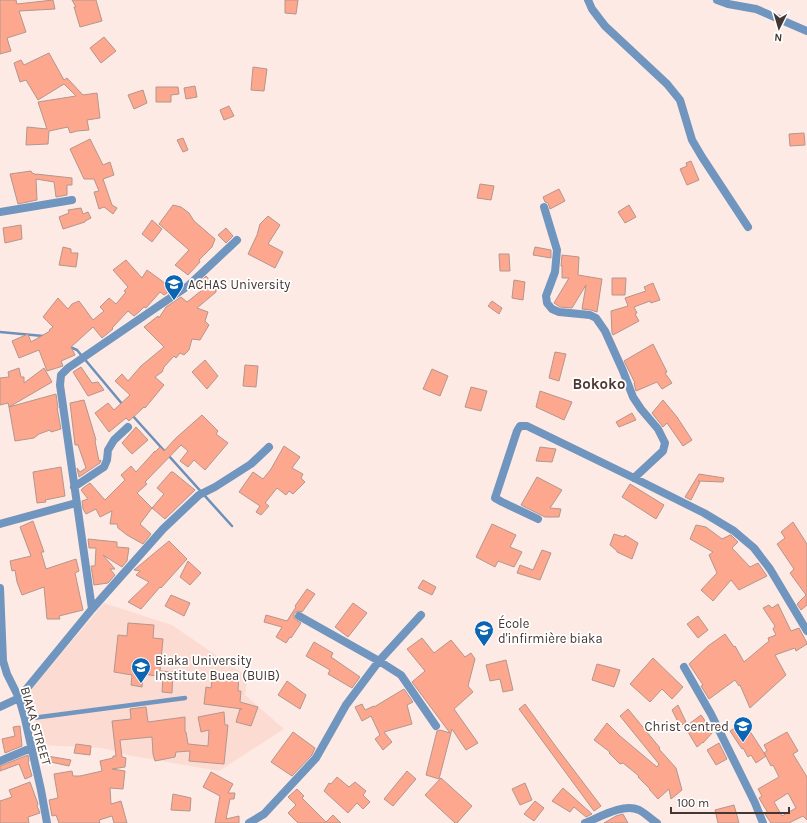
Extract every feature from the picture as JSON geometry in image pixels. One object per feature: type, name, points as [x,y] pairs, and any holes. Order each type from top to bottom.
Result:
[{"type":"street","points":[[588,0],[592,9],[605,26],[667,84],[680,100],[692,140],[748,227]]},
{"type":"street","points":[[717,0],[728,4],[756,9],[807,31]]},
{"type":"street","points":[[0,212],[72,200]]},
{"type":"street","points":[[544,206],[557,250],[555,272],[546,296],[547,303],[559,312],[590,315],[596,318],[605,331],[633,396],[641,409],[658,429],[665,443],[663,451],[634,478]]},
{"type":"street","points":[[92,609],[60,385],[61,375],[68,368],[188,286],[237,240]]},
{"type":"street","points":[[538,519],[495,498],[520,426],[527,426],[634,478],[734,531],[754,548],[770,569],[807,631]]},
{"type":"street","points":[[74,486],[104,467],[107,460],[108,450],[114,440],[128,427]]},
{"type":"street","points":[[0,707],[19,698],[92,609],[163,529],[200,495],[252,464],[269,448]]},
{"type":"street","points":[[0,524],[76,503]]},
{"type":"street","name":"BIAKA STREET","points":[[0,588],[3,661],[7,674],[19,698],[25,720],[47,823]]},
{"type":"street","points":[[249,823],[264,814],[316,758],[346,705],[379,661],[421,615]]},
{"type":"street","points":[[299,616],[379,661],[400,676],[436,726]]},
{"type":"street","points":[[684,667],[711,714],[763,823]]},
{"type":"street","points":[[0,761],[31,748]]},
{"type":"street","points":[[585,823],[614,810],[626,808],[638,810],[657,823]]},
{"type":"lane","points":[[25,720],[185,698]]},
{"type":"shaded area","name":"Biaka University Institute Buea (BUIB)","points":[[104,603],[172,625],[248,677],[245,695],[284,729],[219,771],[132,756],[102,748],[40,745],[29,692]]},
{"type":"building","points":[[0,0],[16,0],[17,4],[53,0],[55,9],[19,11],[26,32],[7,38],[11,51],[0,54]]},
{"type":"building","points":[[72,0],[96,0],[102,21],[80,27],[74,7],[76,7]]},
{"type":"building","points":[[285,0],[298,0],[296,14],[285,13]]},
{"type":"building","points":[[104,37],[116,51],[101,63],[90,48]]},
{"type":"building","points":[[49,53],[64,80],[67,78],[83,95],[97,93],[100,118],[87,120],[89,130],[70,133],[68,127],[49,131],[48,144],[26,145],[27,127],[47,129],[38,102],[76,96],[64,84],[38,100],[26,80],[20,82],[14,63],[21,60],[24,65]]},
{"type":"building","points":[[253,67],[267,69],[264,91],[251,90]]},
{"type":"building","points":[[195,86],[197,97],[186,99],[184,88]]},
{"type":"building","points":[[156,87],[178,87],[179,94],[171,95],[171,102],[156,102]]},
{"type":"building","points":[[143,90],[147,103],[134,109],[128,95]]},
{"type":"building","points":[[229,106],[234,116],[224,120],[220,110]]},
{"type":"building","points":[[804,133],[805,145],[790,146],[789,134]]},
{"type":"building","points":[[183,138],[188,150],[183,152],[177,140]]},
{"type":"building","points":[[90,139],[103,165],[110,162],[114,175],[103,179],[112,205],[117,208],[113,214],[104,207],[99,209],[94,192],[99,191],[94,179],[84,179],[70,149]]},
{"type":"building","points":[[691,161],[699,180],[687,185],[680,169],[687,166],[686,163]]},
{"type":"building","points":[[31,171],[36,175],[72,178],[72,185],[67,185],[67,195],[56,197],[54,182],[36,179],[37,200],[18,204],[10,174]]},
{"type":"building","points":[[480,184],[494,186],[491,200],[477,198]]},
{"type":"building","points":[[559,189],[565,201],[550,209],[548,203],[545,202],[543,197]]},
{"type":"building","points":[[173,205],[181,207],[189,213],[194,221],[215,239],[212,247],[199,260],[200,262],[188,275],[175,265],[189,250],[159,224]]},
{"type":"building","points":[[629,205],[636,217],[625,223],[618,212]]},
{"type":"building","points":[[81,208],[83,214],[88,212],[91,218],[85,222],[63,229],[59,217],[69,213],[68,210]]},
{"type":"building","points":[[268,216],[280,225],[268,244],[283,252],[275,268],[248,254],[257,235],[260,224]]},
{"type":"building","points":[[152,220],[162,229],[152,242],[142,234]]},
{"type":"building","points":[[21,225],[22,239],[5,243],[3,228]]},
{"type":"building","points":[[226,228],[233,236],[226,243],[218,235]]},
{"type":"building","points":[[63,247],[71,249],[71,253],[78,253],[76,267],[59,265]]},
{"type":"building","points":[[535,247],[551,250],[551,258],[533,255]]},
{"type":"building","points":[[499,254],[509,254],[510,271],[500,271]]},
{"type":"building","points":[[562,255],[579,257],[578,275],[602,279],[597,312],[582,309],[586,285],[572,308],[560,307],[554,303],[569,278],[562,278]]},
{"type":"building","points":[[126,260],[142,278],[147,270],[173,289],[164,295],[160,292],[146,308],[144,307],[134,316],[128,311],[112,328],[113,329],[102,338],[93,327],[71,347],[75,355],[61,361],[63,366],[47,371],[39,350],[19,358],[12,341],[28,334],[31,342],[50,331],[49,330],[53,327],[43,317],[58,298],[68,309],[72,304],[79,301],[93,320],[104,311],[100,307],[109,298],[116,304],[126,292],[124,291],[128,287],[113,270]]},
{"type":"building","points":[[206,276],[216,288],[216,292],[197,308],[208,312],[205,321],[209,325],[200,340],[192,339],[189,350],[184,355],[180,353],[176,358],[174,356],[164,367],[162,372],[155,377],[164,385],[145,408],[144,407],[129,421],[126,418],[109,432],[95,413],[108,403],[114,410],[130,395],[115,381],[122,374],[128,381],[141,366],[164,347],[144,327],[158,316],[159,318],[166,307],[181,297],[187,302],[201,291],[197,286]]},
{"type":"building","points":[[612,278],[626,278],[625,295],[612,295]]},
{"type":"building","points":[[514,280],[525,282],[523,300],[512,298]]},
{"type":"building","points":[[653,283],[660,300],[651,303],[650,301],[634,307],[637,313],[635,314],[639,321],[613,335],[611,311],[628,306],[625,298],[646,291],[644,287]]},
{"type":"building","points":[[492,301],[502,308],[499,314],[488,306]]},
{"type":"building","points":[[653,344],[667,372],[665,373],[672,383],[662,389],[657,382],[636,391],[635,383],[624,361]]},
{"type":"building","points":[[555,352],[566,354],[559,381],[549,378]]},
{"type":"building","points":[[205,360],[218,376],[207,389],[192,372]]},
{"type":"building","points":[[245,365],[258,366],[256,387],[243,386]]},
{"type":"building","points":[[81,367],[92,383],[98,382],[104,390],[88,396],[73,372]]},
{"type":"building","points":[[19,368],[21,377],[24,377],[24,383],[44,368],[52,382],[9,407],[8,403],[0,405],[0,378],[9,377],[8,372]]},
{"type":"building","points":[[432,369],[448,376],[440,396],[423,389]]},
{"type":"building","points":[[471,387],[487,391],[481,411],[465,407]]},
{"type":"building","points":[[540,391],[572,402],[564,420],[536,407]]},
{"type":"building","points":[[56,394],[61,429],[51,432],[50,430],[39,434],[34,438],[15,441],[9,407]]},
{"type":"building","points":[[84,400],[96,440],[99,461],[101,460],[100,463],[79,477],[77,468],[80,472],[86,468],[78,445],[75,445],[70,403]]},
{"type":"building","points":[[663,400],[677,417],[692,440],[683,446],[667,423],[663,427],[652,413]]},
{"type":"building","points":[[632,413],[636,420],[619,427],[616,422]]},
{"type":"building","points":[[202,415],[218,431],[216,434],[228,443],[205,470],[194,460],[188,467],[180,461],[188,451],[181,445],[145,482],[147,484],[137,493],[152,508],[140,524],[151,534],[143,544],[127,535],[118,528],[117,524],[110,524],[112,511],[100,517],[96,509],[86,514],[83,509],[82,501],[88,499],[81,490],[83,488],[90,483],[105,500],[125,480],[121,475],[131,466],[136,472],[155,451],[160,447],[164,451]]},
{"type":"building","points":[[136,427],[148,440],[132,454],[122,443]]},
{"type":"building","points":[[284,446],[300,457],[292,468],[303,474],[301,478],[305,482],[293,494],[289,491],[286,495],[277,488],[265,503],[269,506],[261,515],[256,512],[260,506],[239,492],[253,472],[263,479],[271,469]]},
{"type":"building","points":[[540,447],[556,449],[552,462],[536,461]]},
{"type":"building","points":[[61,467],[65,496],[45,500],[46,502],[37,503],[33,472]]},
{"type":"building","points":[[171,472],[195,490],[165,519],[152,508],[164,494],[157,488]]},
{"type":"building","points":[[699,474],[724,478],[723,482],[698,481],[700,482],[691,500],[685,497]]},
{"type":"building","points":[[537,477],[562,490],[550,508],[561,509],[559,517],[545,517],[521,505]]},
{"type":"building","points":[[630,484],[664,505],[656,519],[622,497]]},
{"type":"building","points":[[33,521],[44,552],[41,552],[46,569],[76,559],[79,571],[75,573],[83,610],[59,616],[60,619],[47,619],[44,587],[22,595],[17,582],[15,570],[12,571],[10,561],[31,556],[20,527]]},
{"type":"building","points":[[793,522],[807,544],[807,605],[801,610],[797,604],[806,595],[790,573],[794,569],[777,544],[785,538],[781,532]]},
{"type":"building","points":[[492,524],[516,535],[510,547],[522,552],[514,567],[498,561],[495,567],[476,557]]},
{"type":"building","points":[[696,525],[706,527],[722,539],[731,535],[738,542],[732,548],[750,567],[758,563],[767,576],[739,590],[731,580],[713,601],[701,590],[717,573],[709,555],[713,552],[690,539]]},
{"type":"building","points":[[614,534],[624,537],[625,535],[638,543],[632,559],[617,552],[610,545]]},
{"type":"building","points":[[88,539],[117,542],[117,547],[129,548],[127,561],[122,567],[103,555],[115,569],[110,569],[115,575],[108,583],[94,585],[91,566],[95,566],[96,548],[89,548]]},
{"type":"building","points":[[169,541],[187,559],[141,609],[128,602],[149,582],[136,575],[140,571],[134,570]]},
{"type":"building","points":[[542,550],[551,553],[540,580],[517,573],[520,565],[533,570]]},
{"type":"building","points":[[188,561],[201,573],[190,585],[180,577]]},
{"type":"building","points":[[423,580],[436,587],[432,595],[418,588]]},
{"type":"building","points":[[307,589],[315,594],[302,612],[299,611],[294,613],[295,619],[301,623],[286,643],[276,637],[282,627],[264,622],[266,615],[287,621]]},
{"type":"building","points":[[171,595],[190,603],[184,616],[165,606]]},
{"type":"building","points":[[353,603],[367,613],[348,637],[335,627]]},
{"type":"building","points":[[778,604],[791,631],[799,628],[807,643],[796,651],[795,648],[775,655],[786,675],[750,708],[740,685],[739,686],[735,680],[709,699],[701,686],[703,685],[689,664],[708,646],[725,634],[734,647],[735,646],[744,662],[769,641],[768,638],[776,635],[773,629],[775,626],[763,608],[769,605],[772,608]]},
{"type":"building","points":[[698,616],[708,630],[698,638],[687,624]]},
{"type":"building","points":[[128,623],[154,625],[153,638],[163,639],[160,671],[173,672],[172,693],[162,692],[163,677],[143,674],[142,687],[131,685],[132,675],[114,672],[118,635],[127,636]]},
{"type":"building","points":[[422,638],[434,653],[451,640],[465,657],[471,653],[475,659],[468,686],[473,692],[454,709],[478,743],[466,750],[452,729],[439,779],[426,775],[437,731],[440,730],[450,733],[412,682],[425,671],[407,649]]},
{"type":"building","points":[[314,642],[333,653],[331,657],[360,677],[352,688],[328,674],[330,670],[306,656]]},
{"type":"building","points":[[653,658],[683,687],[672,699],[662,689],[650,702],[630,684]]},
{"type":"building","points":[[506,660],[513,690],[503,692],[500,679],[490,681],[486,665]]},
{"type":"building","points":[[597,664],[620,670],[614,687],[592,680]]},
{"type":"building","points":[[213,672],[239,674],[238,691],[241,691],[240,702],[258,707],[251,726],[236,722],[240,709],[242,709],[204,704],[206,687],[211,688]]},
{"type":"building","points":[[287,681],[306,695],[300,709],[278,695]]},
{"type":"building","points":[[404,689],[413,702],[407,705],[412,724],[384,732],[392,742],[383,750],[375,739],[380,735],[371,716],[362,721],[355,707],[362,704],[365,710],[374,707]]},
{"type":"building","points":[[525,704],[601,806],[594,811],[519,709]]},
{"type":"building","points":[[678,705],[686,722],[680,726],[672,710]]},
{"type":"building","points":[[146,707],[148,722],[185,717],[185,732],[188,744],[208,746],[209,730],[201,732],[198,717],[224,712],[225,725],[228,725],[224,764],[189,761],[190,751],[176,752],[175,757],[155,761],[152,737],[120,740],[122,757],[126,758],[125,767],[112,769],[125,771],[123,789],[110,788],[111,804],[121,801],[127,823],[114,823],[112,816],[99,820],[100,823],[59,823],[56,815],[52,816],[49,800],[58,798],[54,774],[72,771],[73,776],[80,776],[102,771],[100,761],[116,756],[112,721],[131,719],[130,709]]},
{"type":"building","points":[[628,709],[676,768],[682,790],[671,799],[669,789],[658,799],[638,777],[639,776],[623,763],[620,764],[609,753],[610,752],[594,740],[607,723],[657,767],[659,764],[620,716]]},
{"type":"building","points":[[701,715],[713,732],[697,747],[685,727]]},
{"type":"building","points":[[744,722],[766,756],[756,763],[751,755],[748,757],[730,731]]},
{"type":"building","points":[[20,726],[22,746],[5,753],[2,739],[15,736],[13,727]]},
{"type":"building","points":[[293,732],[315,748],[312,755],[292,776],[271,762]]},
{"type":"building","points":[[787,732],[798,751],[793,754],[807,777],[807,820],[803,816],[789,823],[771,823],[765,814],[768,813],[759,798],[762,796],[758,789],[779,777],[773,765],[771,766],[764,753],[767,751],[764,745]],"holes":[[[788,793],[796,808],[782,816],[774,802]]]},
{"type":"building","points":[[719,743],[727,759],[716,765],[707,750]]},
{"type":"building","points":[[76,744],[91,746],[90,755],[74,753]]},
{"type":"building","points":[[28,755],[28,762],[32,776],[25,779],[19,764],[0,771],[0,766]]},
{"type":"building","points":[[47,756],[71,760],[69,766],[46,761]]},
{"type":"building","points":[[407,771],[416,779],[393,806],[384,799]]},
{"type":"building","points":[[211,772],[233,784],[228,793],[235,793],[234,799],[230,799],[226,819],[239,816],[239,823],[215,823],[220,796],[203,787]]},
{"type":"building","points":[[337,777],[349,787],[355,782],[366,791],[363,795],[370,802],[363,809],[357,803],[348,813],[324,791],[329,783],[331,784]]},
{"type":"building","points":[[441,778],[472,806],[457,823],[455,823],[425,795]]},
{"type":"building","points":[[30,782],[40,813],[28,817],[29,823],[0,823],[0,801],[12,797],[9,790]]},
{"type":"building","points":[[525,783],[532,800],[520,805],[512,789]]},
{"type":"building","points":[[563,788],[592,814],[586,817],[574,807],[570,812],[552,801]]},
{"type":"building","points":[[297,789],[304,796],[302,798],[326,822],[333,815],[341,823],[298,823],[288,813],[296,805],[288,797]]},
{"type":"building","points":[[173,794],[191,798],[190,811],[171,810]]},
{"type":"building","points":[[535,801],[544,808],[534,821],[524,814]]},
{"type":"building","points":[[734,805],[739,823],[718,823],[715,810]]},
{"type":"building","points":[[623,814],[628,823],[604,823],[616,816]]},
{"type":"waterway","points":[[0,332],[43,336]]},
{"type":"waterway","points":[[70,347],[77,350],[123,405]]},
{"type":"waterway","points":[[132,415],[232,526]]},
{"type":"place","name":"ACHAS University","points":[[174,301]]},
{"type":"place","name":"École d'infirmière biaka","points":[[484,647]]},
{"type":"place","name":"Biaka University Institute Buea (BUIB)","points":[[141,684]]},
{"type":"place","name":"Christ centred","points":[[743,743]]},
{"type":"district","name":"Bokoko","points":[[599,384]]}]
